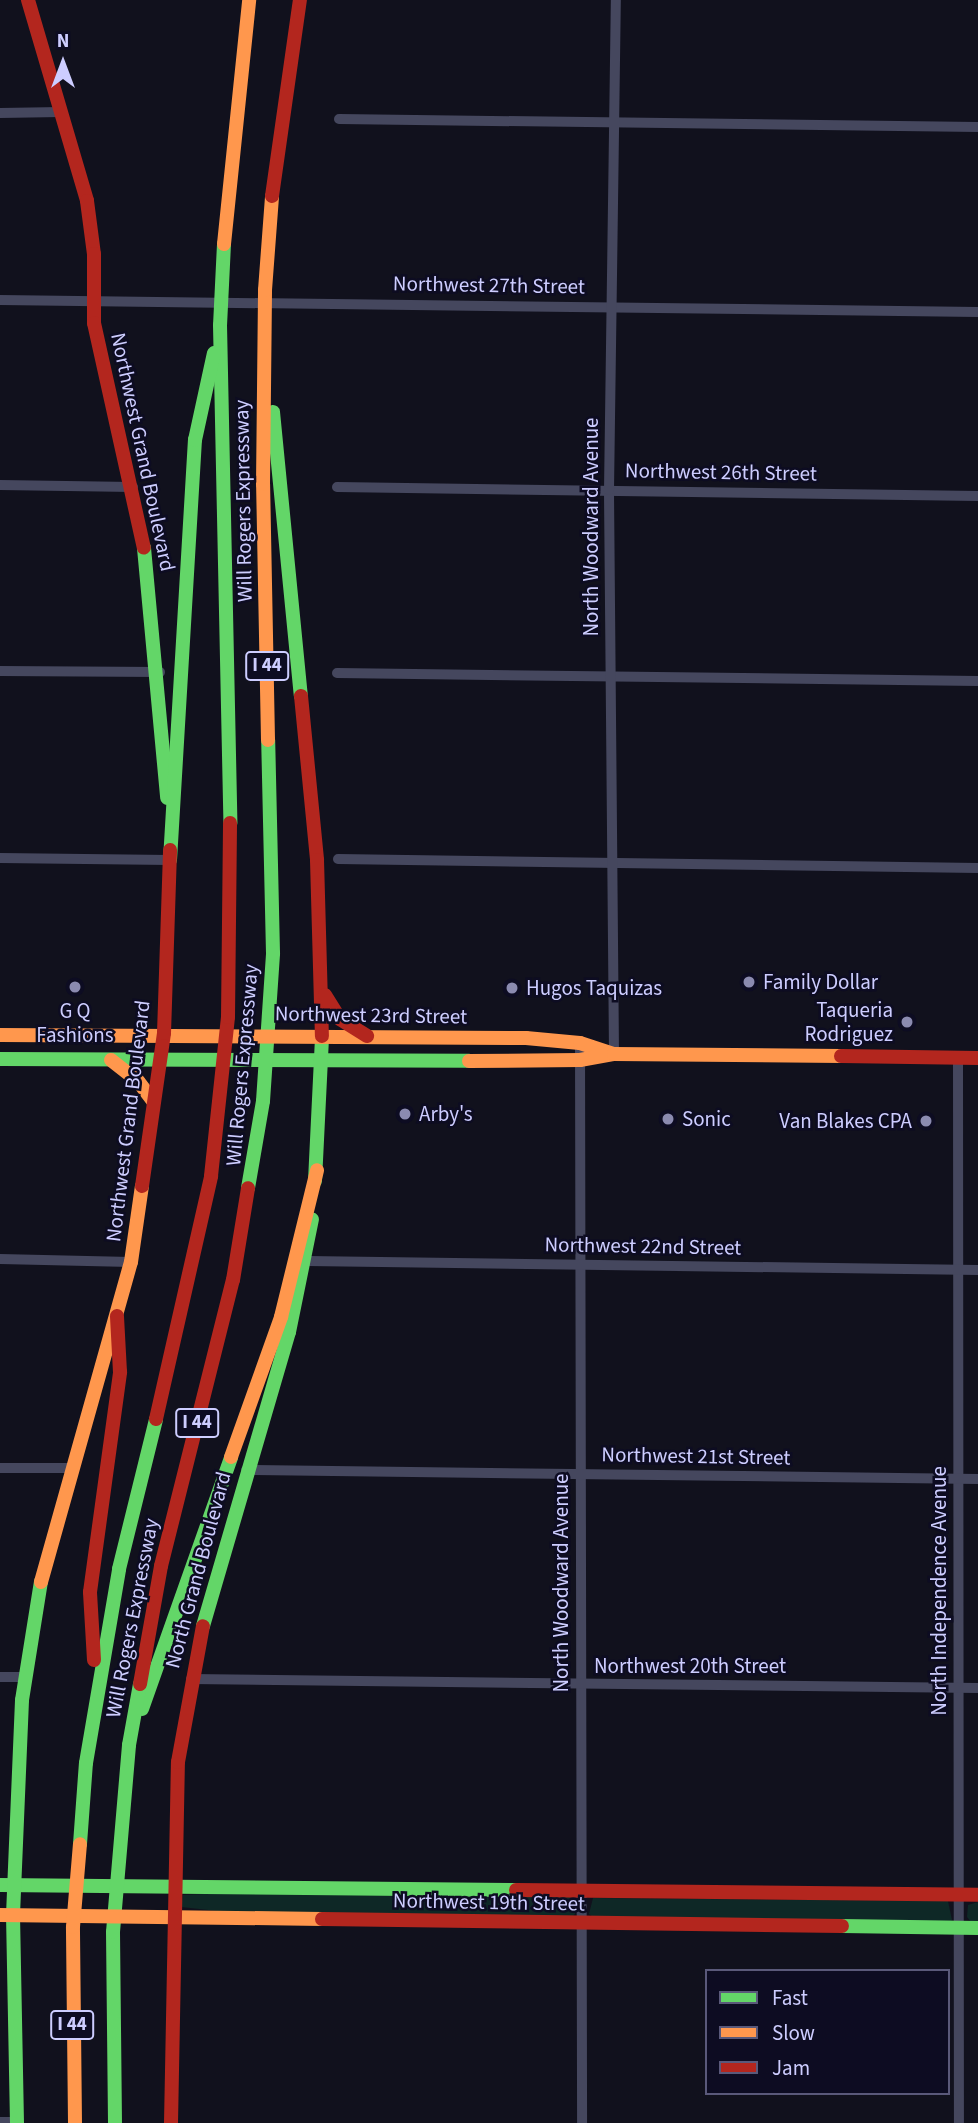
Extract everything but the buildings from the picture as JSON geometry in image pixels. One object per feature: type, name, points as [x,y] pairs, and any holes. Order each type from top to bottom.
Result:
[{"type":"main road","name":"Northwest Grand Boulevard","points":[[17,2123],[7,1885],[25,1677],[38,1594],[131,1262],[164,1033],[170,860],[160,673],[133,487],[92,302],[94,254],[87,201],[27,0]]},
{"type":"main road","name":"Will Rogers Expressway","points":[[75,2123],[75,1871],[96,1691],[119,1569],[193,1272],[222,1101],[231,950],[220,325],[226,193],[249,0]]},
{"type":"main road","name":"Will Rogers Expressway","points":[[115,2123],[113,1932],[129,1745],[161,1566],[233,1280],[263,1101],[273,953],[264,316],[276,148],[300,0]]},
{"type":"main road","name":"North Grand Boulevard","points":[[171,2123],[172,1887],[178,1762],[191,1679],[246,1470],[307,1261],[317,1170],[323,1063],[316,1036],[324,992],[317,860],[264,316]]},
{"type":"main road","points":[[170,860],[195,440],[220,325]]},
{"type":"main road","points":[[324,992],[340,1019],[368,1036]]},
{"type":"main road","name":"Northwest 23rd Street","points":[[0,1034],[368,1036],[580,1043],[614,1054]]},
{"type":"main road","name":"Northwest 23rd Street","points":[[0,1059],[323,1063],[580,1060],[614,1054],[978,1058]]},
{"type":"main road","points":[[111,1060],[138,1081],[153,1101]]},
{"type":"main road","points":[[129,1745],[281,1317],[317,1170]]},
{"type":"main road","points":[[96,1691],[90,1592],[120,1372],[117,1316]]},
{"type":"main road","name":"Northwest 19th Street","points":[[7,1885],[978,1895]]},
{"type":"main road","name":"Northwest 19th Street","points":[[7,1915],[978,1928]]},
{"type":"street","name":"North Woodward Avenue","points":[[614,1054],[609,490],[616,0]]},
{"type":"street","points":[[0,113],[61,112]]},
{"type":"street","points":[[339,119],[978,127]]},
{"type":"street","name":"Northwest 27th Street","points":[[0,300],[978,312]]},
{"type":"street","points":[[0,485],[133,487]]},
{"type":"street","name":"Northwest 26th Street","points":[[337,487],[978,496]]},
{"type":"street","points":[[0,671],[160,673]]},
{"type":"street","points":[[337,673],[978,681]]},
{"type":"street","points":[[0,858],[170,860]]},
{"type":"street","points":[[338,859],[978,868]]},
{"type":"street","name":"North Woodward Avenue","points":[[580,1043],[582,2123]]},
{"type":"street","name":"North Independence Avenue","points":[[958,1058],[959,2123]]},
{"type":"street","points":[[0,1259],[131,1262]]},
{"type":"street","name":"Northwest 22nd Street","points":[[307,1261],[978,1270]]},
{"type":"street","points":[[0,1468],[73,1468]]},
{"type":"street","name":"Northwest 21st Street","points":[[246,1470],[978,1479]]},
{"type":"street","points":[[0,1677],[25,1677]]},
{"type":"street","name":"Northwest 20th Street","points":[[191,1679],[978,1688]]},
{"type":"street","points":[[0,2122],[17,2123]]},
{"type":"green space","points":[[243,1892],[570,1897],[575,1903],[575,1914],[570,1919],[244,1914],[181,1907],[183,1895]]},
{"type":"green space","points":[[593,1898],[948,1901],[952,1920],[950,1923],[595,1919],[589,1914]]},
{"type":"green space","points":[[978,1902],[978,1923],[972,1923],[967,1917],[968,1905]]},
{"type":"traffic: fast","points":[[224,244],[220,325],[230,823]]},
{"type":"traffic: fast","points":[[170,860],[195,440],[214,353]]},
{"type":"traffic: fast","points":[[273,412],[301,696]]},
{"type":"traffic: fast","points":[[144,548],[167,798]]},
{"type":"traffic: fast","points":[[248,1188],[263,1101],[273,953],[268,740]]},
{"type":"traffic: fast","points":[[315,1181],[322,1036]]},
{"type":"traffic: fast","points":[[0,1059],[469,1061]]},
{"type":"traffic: fast","points":[[203,1626],[289,1332],[312,1219]]},
{"type":"traffic: fast","points":[[80,1844],[86,1763],[119,1569],[156,1419]]},
{"type":"traffic: fast","points":[[142,1709],[231,1457]]},
{"type":"traffic: fast","points":[[17,2123],[13,1915],[22,1700],[41,1582]]},
{"type":"traffic: fast","points":[[115,2123],[113,1932],[129,1745],[140,1684]]},
{"type":"traffic: fast","points":[[0,1885],[516,1890]]},
{"type":"traffic: fast","points":[[842,1926],[978,1928]]},
{"type":"traffic: slow","points":[[224,244],[249,0]]},
{"type":"traffic: slow","points":[[268,740],[263,484],[265,290],[272,196]]},
{"type":"traffic: slow","points":[[0,1035],[526,1038],[580,1043],[613,1054]]},
{"type":"traffic: slow","points":[[469,1061],[580,1060],[614,1054],[841,1056]]},
{"type":"traffic: slow","points":[[111,1060],[138,1081],[153,1101]]},
{"type":"traffic: slow","points":[[231,1457],[281,1317],[317,1170]]},
{"type":"traffic: slow","points":[[41,1582],[131,1262],[142,1186]]},
{"type":"traffic: slow","points":[[75,2123],[73,1927],[80,1844]]},
{"type":"traffic: slow","points":[[0,1915],[322,1919]]},
{"type":"traffic: jam","points":[[28,0],[87,201],[94,254],[94,323],[144,548]]},
{"type":"traffic: jam","points":[[272,196],[300,0]]},
{"type":"traffic: jam","points":[[301,696],[317,860],[322,1036]]},
{"type":"traffic: jam","points":[[156,1419],[211,1176],[228,1017],[230,823]]},
{"type":"traffic: jam","points":[[142,1186],[164,1033],[170,850]]},
{"type":"traffic: jam","points":[[325,995],[340,1019],[367,1036]]},
{"type":"traffic: jam","points":[[841,1056],[978,1058]]},
{"type":"traffic: jam","points":[[140,1684],[161,1566],[233,1280],[248,1188]]},
{"type":"traffic: jam","points":[[94,1660],[90,1592],[120,1372],[117,1316]]},
{"type":"traffic: jam","points":[[171,2123],[178,1762],[203,1626]]},
{"type":"traffic: jam","points":[[516,1890],[978,1895]]},
{"type":"traffic: jam","points":[[322,1919],[842,1926]]},
{"type":"place","name":"Family Dollar","points":[[749,982]]},
{"type":"place","name":"G Q Fashions","points":[[75,987]]},
{"type":"place","name":"Hugos Taquizas","points":[[512,988]]},
{"type":"place","name":"Taqueria Rodriguez","points":[[907,1022]]},
{"type":"place","name":"Arby's","points":[[405,1114]]},
{"type":"place","name":"Sonic","points":[[668,1119]]},
{"type":"place","name":"Van Blakes CPA","points":[[926,1121]]}]
